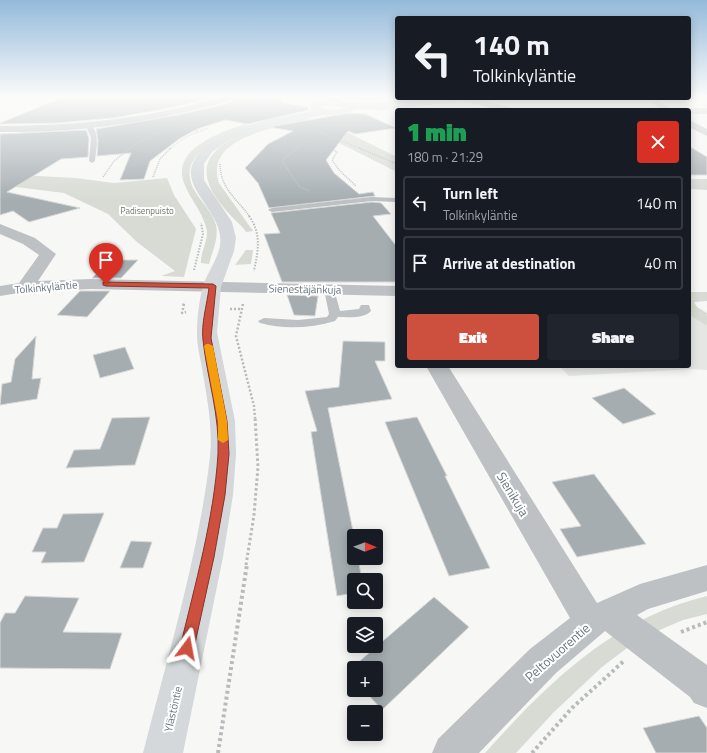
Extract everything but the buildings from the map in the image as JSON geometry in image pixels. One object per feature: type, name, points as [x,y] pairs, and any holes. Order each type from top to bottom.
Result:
[{"type":"main road","name":"Ylästöntie","points":[[163,753],[208,557],[219,495],[223,454],[222,421],[207,338],[213,286],[225,254],[228,238],[224,221],[198,178],[200,162],[212,146],[224,139],[247,131]]},
{"type":"street","points":[[0,228],[30,241],[48,254],[25,287]]},
{"type":"street","name":"Tolkinkyläntie","points":[[0,291],[25,287],[91,284],[213,286]]},
{"type":"street","name":"Sienestäjänkuja","points":[[213,286],[395,291]]},
{"type":"street","name":"Sienikuja","points":[[438,368],[599,618]]},
{"type":"street","name":"Peltovuorentie","points":[[452,753],[543,661],[599,618],[640,598],[707,578]]},
{"type":"street","points":[[599,618],[651,646],[702,684],[707,690]]},
{"type":"lane","points":[[91,131],[94,138],[92,161]]},
{"type":"lane","points":[[272,210],[372,199],[395,200]]},
{"type":"lane","points":[[329,290],[335,314]]},
{"type":"lane","points":[[335,314],[355,314],[365,311],[365,307]]},
{"type":"lane","points":[[264,321],[281,324],[304,324],[322,322],[331,319],[335,314]]},
{"type":"path","points":[[103,177],[114,161],[125,151],[157,131]]},
{"type":"path","points":[[320,131],[395,163]]},
{"type":"path","points":[[306,141],[283,159],[283,162],[298,186],[311,192],[321,205]]},
{"type":"path","points":[[333,150],[337,152],[332,160],[340,171],[372,199]]},
{"type":"path","points":[[218,753],[254,515],[258,467],[254,406],[236,336],[241,309],[252,280],[258,249],[258,231],[225,186],[220,175],[221,162]]},
{"type":"path","points":[[182,313],[203,234],[200,219]]},
{"type":"path","points":[[532,753],[572,708],[628,658],[651,646],[707,622]]},
{"type":"shaded area","points":[[691,316],[707,326],[707,370],[691,369],[569,376],[561,368],[691,368]]},
{"type":"green space","points":[[234,131],[214,141],[203,149],[195,158],[190,168],[190,180],[196,193],[212,216],[217,230],[216,240],[209,264],[201,263],[207,232],[202,216],[184,183],[182,171],[185,161],[191,152],[212,137],[224,132]]},
{"type":"green space","points":[[252,131],[263,131],[233,144],[222,154],[217,167],[219,183],[253,231],[246,232],[224,208],[211,189],[207,168],[212,155],[224,144],[240,135]]},
{"type":"green space","points":[[315,131],[345,131],[395,156],[395,171]]},
{"type":"green space","name":"Padisenpuisto","points":[[0,174],[76,178],[114,183],[167,178],[174,195],[196,229],[184,277],[161,276],[175,271],[137,242],[108,214],[64,193],[0,185]]},
{"type":"green space","points":[[691,179],[707,179],[707,190],[691,189]]},
{"type":"green space","points":[[246,250],[253,250],[251,264],[235,265]]},
{"type":"green space","points":[[691,292],[707,292],[707,301],[694,302],[697,307],[707,313],[707,326],[691,316]]},
{"type":"green space","points":[[707,596],[707,614],[683,620],[639,639],[602,667],[554,712],[516,753],[485,753],[533,702],[558,679],[584,657],[612,637],[641,620],[673,606]]},
{"type":"slow traffic","points":[[209,346],[222,421],[223,440]]},
{"type":"route","points":[[106,284],[213,286],[207,325],[207,338],[222,421],[223,454],[219,495],[208,557],[187,648]]}]
